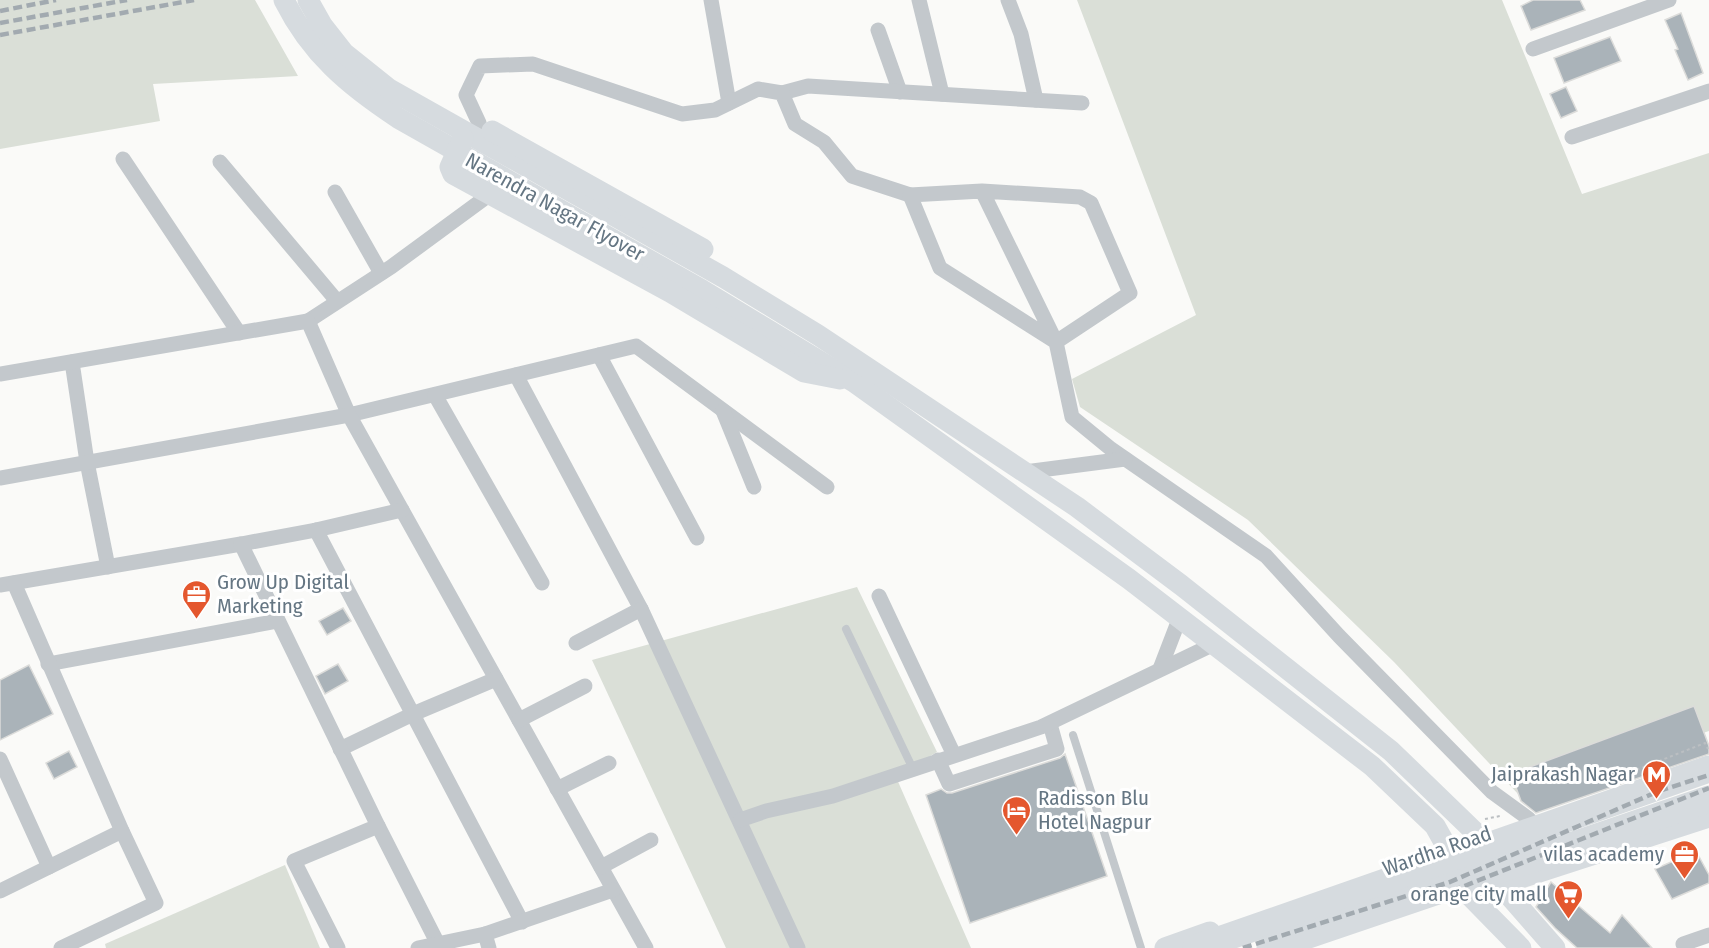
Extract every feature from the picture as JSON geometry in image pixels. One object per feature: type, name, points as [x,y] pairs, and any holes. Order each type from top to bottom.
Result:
[{"type":"highway","points":[[1196,948],[1709,770]]},
{"type":"highway","points":[[1270,948],[1709,799]]},
{"type":"main road","name":"Narendra Nagar Flyover","points":[[284,0],[306,39],[362,94],[398,118],[702,290],[854,382],[1180,617],[1372,766],[1435,826],[1458,867],[1469,895]]},
{"type":"main road","name":"Narendra Nagar Flyover","points":[[308,0],[322,26],[344,52],[389,89],[723,277],[818,335],[1077,507],[1181,585],[1391,751],[1473,830]]},
{"type":"main road","points":[[854,359],[839,334],[784,298],[653,220],[478,123],[469,125],[450,167],[453,174],[650,281],[804,372],[854,382]]},
{"type":"main road","name":"Wardha Road","points":[[1165,948],[1447,847],[1473,830],[1709,753]]},
{"type":"main road","points":[[1307,948],[1709,817]]},
{"type":"main road","points":[[1473,830],[1500,885],[1556,948]]},
{"type":"main road","points":[[1469,895],[1521,948]]},
{"type":"street","points":[[711,0],[729,103]]},
{"type":"street","points":[[918,0],[942,94]]},
{"type":"street","points":[[1008,0],[1021,34],[1036,100]]},
{"type":"street","points":[[1533,49],[1669,0]]},
{"type":"street","points":[[878,30],[900,92]]},
{"type":"street","points":[[478,123],[466,95],[480,66],[533,64],[682,114],[715,110],[758,89],[782,93],[808,86],[1082,103]]},
{"type":"street","points":[[1572,137],[1709,91]]},
{"type":"street","points":[[782,93],[795,124],[824,141],[852,176],[910,195],[982,191],[1080,197],[1091,203],[1130,293],[1056,342]]},
{"type":"street","points":[[123,159],[239,333]]},
{"type":"street","points":[[220,162],[337,301]]},
{"type":"street","points":[[982,191],[1056,342],[1072,417],[1125,459],[1266,556],[1339,636],[1492,792],[1523,815]]},
{"type":"street","points":[[334,192],[381,273]]},
{"type":"street","points":[[0,374],[308,321],[381,273],[489,195]]},
{"type":"street","points":[[910,195],[940,268],[1056,342]]},
{"type":"street","points":[[308,321],[349,415],[646,948]]},
{"type":"street","points":[[0,478],[349,415],[636,346],[827,487]]},
{"type":"street","points":[[599,355],[698,538]]},
{"type":"street","points":[[72,362],[87,462],[108,567]]},
{"type":"street","points":[[516,375],[641,609],[798,948]]},
{"type":"street","points":[[435,394],[542,583]]},
{"type":"street","points":[[723,411],[754,487]]},
{"type":"street","points":[[1025,472],[1125,459]]},
{"type":"street","points":[[61,948],[156,903],[48,664],[7,584],[242,544],[402,510]]},
{"type":"street","points":[[316,530],[522,922]]},
{"type":"street","points":[[242,544],[340,749],[438,944]]},
{"type":"street","points":[[879,596],[954,755]]},
{"type":"street","points":[[576,643],[641,609]]},
{"type":"street","points":[[1160,669],[1180,617]]},
{"type":"street","points":[[48,664],[278,621]]},
{"type":"street","points":[[740,820],[766,811],[833,796],[1050,724],[1214,644]]},
{"type":"street","points":[[340,749],[413,714],[496,679]]},
{"type":"street","points":[[519,720],[585,686]]},
{"type":"street","points":[[938,760],[949,784],[1057,749],[1050,724]]},
{"type":"street","points":[[0,759],[48,867]]},
{"type":"street","points":[[557,789],[609,763]]},
{"type":"street","points":[[338,948],[294,861],[378,826]]},
{"type":"street","points":[[0,891],[122,831]]},
{"type":"street","points":[[601,867],[651,840]]},
{"type":"street","points":[[418,948],[438,944],[487,941],[522,922],[613,890]]},
{"type":"street","points":[[92,933],[98,948]]},
{"type":"street","points":[[1683,944],[1709,935]]},
{"type":"lane","points":[[846,629],[913,769]]},
{"type":"lane","points":[[1073,735],[1141,948]]},
{"type":"path","points":[[1600,784],[1706,743],[1709,753]]},
{"type":"path","points":[[1473,830],[1523,815]]},
{"type":"shaded area","points":[[0,0],[255,0],[298,76],[153,84],[160,121],[0,149]]},
{"type":"shaded area","points":[[1077,0],[1502,0],[1582,194],[1709,153],[1709,731],[1519,795],[1394,662],[1248,520],[1080,407],[1072,379],[1196,315]]},
{"type":"shaded area","points":[[857,587],[937,752],[896,777],[971,948],[726,948],[592,660]]},
{"type":"shaded area","points":[[285,865],[320,948],[106,948],[105,944]]},
{"type":"building","points":[[1533,0],[1580,0],[1585,10],[1531,30],[1521,6]]},
{"type":"building","points":[[1681,13],[1703,73],[1688,80],[1665,20]]},
{"type":"building","points":[[1610,37],[1621,61],[1564,83],[1554,58]]},
{"type":"building","points":[[1566,87],[1577,111],[1561,118],[1550,94]]},
{"type":"building","points":[[343,608],[351,621],[327,635],[319,621]]},
{"type":"building","points":[[338,664],[348,681],[325,694],[316,676]]},
{"type":"building","points":[[29,665],[53,714],[0,740],[0,680]]},
{"type":"building","points":[[1694,706],[1709,746],[1709,754],[1536,813],[1521,801],[1511,774]]},
{"type":"building","points":[[69,751],[77,767],[54,779],[46,763]]},
{"type":"building","name":"Radisson Blu Hotel Nagpur","points":[[1065,754],[1107,876],[970,923],[926,795],[941,789],[952,793],[1060,758]]},
{"type":"building","name":"vilas academy","points":[[1696,851],[1709,875],[1709,883],[1672,899],[1655,869]]},
{"type":"building","name":"orange city mall","points":[[1551,882],[1610,933],[1622,915],[1652,948],[1577,948],[1536,907]]},
{"type":"railway","points":[[0,11],[56,0]]},
{"type":"railway","points":[[0,23],[127,0]]},
{"type":"railway","points":[[0,35],[194,0]]},
{"type":"railway","points":[[1243,948],[1450,882],[1659,791],[1709,775]]},
{"type":"railway","points":[[1452,891],[1709,788]]},
{"type":"place","name":"Grow Up Digital Marketing","points":[[196,620]]},
{"type":"place","name":"Jaiprakash Nagar","points":[[1656,800]]},
{"type":"place","name":"Radisson Blu Hotel Nagpur","points":[[1017,836]]},
{"type":"place","name":"vilas academy","points":[[1685,880]]},
{"type":"place","name":"orange city mall","points":[[1568,920]]}]
